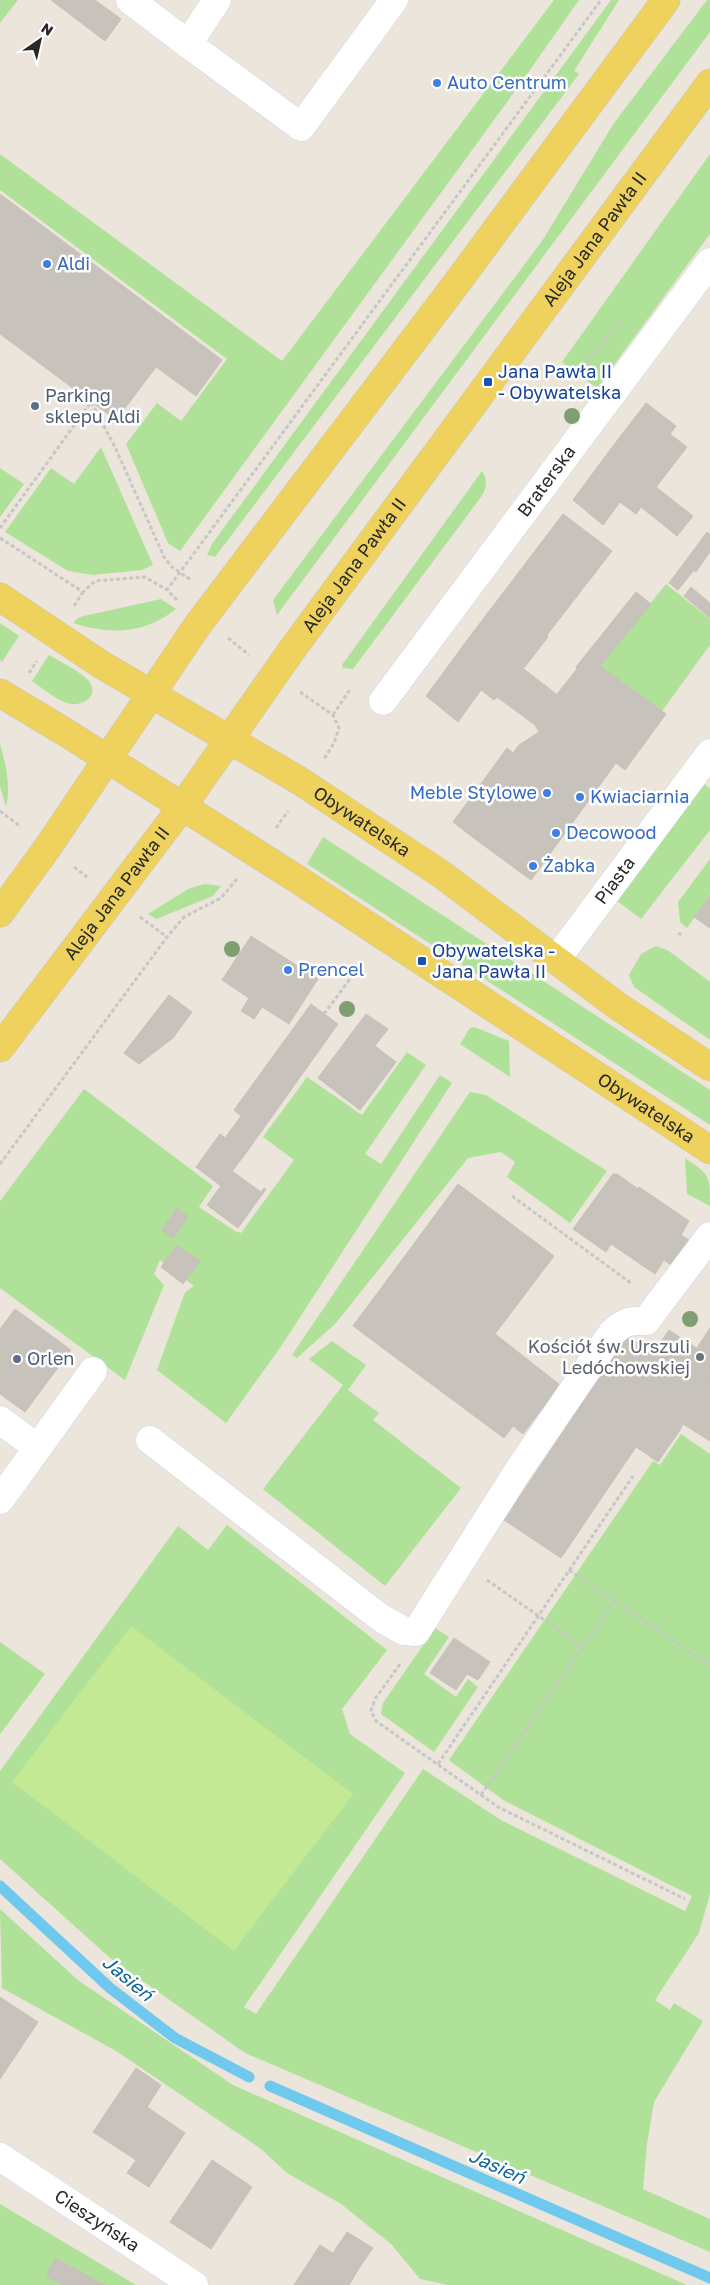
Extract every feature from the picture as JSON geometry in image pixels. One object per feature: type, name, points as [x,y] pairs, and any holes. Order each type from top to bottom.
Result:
[{"type":"main road","points":[[0,913],[48,847],[197,626],[456,284],[666,0]]},
{"type":"main road","name":"Aleja Jana Pawła II","points":[[0,1048],[182,807],[449,435],[710,83]]},
{"type":"main road","name":"Obywatelska","points":[[0,597],[102,665],[300,781],[441,874],[619,1007],[710,1066]]},
{"type":"main road","name":"Obywatelska","points":[[0,693],[108,759],[495,1008],[710,1150]]},
{"type":"street","points":[[130,0],[301,128],[394,0]]},
{"type":"street","points":[[188,44],[217,0]]},
{"type":"street","name":"Braterska","points":[[383,701],[710,262]]},
{"type":"street","name":"Piasta","points":[[556,960],[710,753]]},
{"type":"street","points":[[150,1440],[382,1618],[404,1631],[416,1632],[518,1471],[612,1333],[622,1324],[634,1320],[646,1321],[710,1236]]},
{"type":"street","points":[[0,1500],[93,1371]]},
{"type":"street","points":[[0,1420],[38,1448]]},
{"type":"street","name":"Cieszyńska","points":[[0,2156],[194,2285]]},
{"type":"path","points":[[167,590],[601,0]]},
{"type":"path","points":[[0,528],[91,402],[115,447],[164,557],[179,573],[195,584]]},
{"type":"path","points":[[0,538],[83,592],[95,580],[145,577],[167,590],[181,603]]},
{"type":"path","points":[[240,647],[248,654]]},
{"type":"path","points":[[26,678],[39,658]]},
{"type":"path","points":[[326,710],[333,715],[339,728],[337,737],[327,754]]},
{"type":"path","points":[[0,811],[4,814]]},
{"type":"path","points":[[74,867],[79,870]]},
{"type":"path","points":[[0,1164],[167,937],[184,917],[221,898],[231,887]]},
{"type":"path","points":[[143,920],[167,937]]},
{"type":"path","points":[[678,933],[683,936]]},
{"type":"path","points":[[324,1014],[350,979]]},
{"type":"path","points":[[512,1196],[659,1304]]},
{"type":"path","points":[[438,1764],[568,1570],[634,1476]]},
{"type":"path","points":[[462,1562],[584,1647]]},
{"type":"path","points":[[568,1570],[710,1666]]},
{"type":"path","points":[[481,1795],[614,1601]]},
{"type":"path","points":[[416,1632],[413,1646],[375,1699],[371,1711],[376,1721],[498,1807],[684,1899]]},
{"type":"green space","points":[[0,0],[18,0],[0,23]]},
{"type":"green space","points":[[554,0],[579,0],[518,87],[180,551],[168,543],[126,444],[157,403],[181,421],[227,359],[0,190],[0,154],[282,361]]},
{"type":"green space","points":[[611,0],[619,0],[574,71],[579,74],[215,557],[207,555],[212,544]]},
{"type":"green space","points":[[707,0],[710,0],[710,32],[277,615],[273,600],[542,241],[614,123]]},
{"type":"green space","points":[[710,154],[710,234],[597,388],[562,362]]},
{"type":"green space","points":[[101,447],[153,565],[142,570],[93,575],[68,571],[5,532],[51,468],[74,484]]},
{"type":"green space","points":[[0,468],[24,484],[0,517]]},
{"type":"green space","points":[[482,471],[486,484],[481,497],[353,669],[343,668],[342,665]]},
{"type":"green space","points":[[666,584],[710,619],[710,645],[662,711],[600,666]]},
{"type":"green space","points":[[161,599],[176,609],[140,628],[127,630],[100,629],[73,623],[78,618],[84,616]]},
{"type":"green space","points":[[0,623],[19,636],[2,662],[0,660]]},
{"type":"green space","points":[[49,655],[86,678],[91,684],[92,689],[89,699],[78,704],[64,702],[32,681]]},
{"type":"green space","points":[[0,744],[7,775],[6,807],[0,786]]},
{"type":"green space","points":[[705,784],[710,789],[710,830],[641,919],[616,900]]},
{"type":"green space","points":[[323,837],[710,1090],[710,1125],[307,864]]},
{"type":"green space","points":[[710,859],[710,895],[687,928],[680,922],[678,902]]},
{"type":"green space","points":[[205,884],[221,886],[213,896],[156,919],[148,914],[190,888]]},
{"type":"green space","points":[[656,946],[669,951],[710,982],[710,1040],[634,987],[629,975],[641,954]]},
{"type":"green space","points":[[474,1027],[509,1041],[510,1077],[460,1044],[470,1028]]},
{"type":"green space","points":[[407,1052],[426,1065],[365,1154],[381,1164],[440,1075],[452,1083],[280,1348],[226,1423],[157,1370],[185,1292],[194,1286],[160,1260],[154,1274],[164,1285],[125,1380],[0,1288],[0,1201],[84,1089],[213,1186],[199,1207],[241,1233],[294,1160],[263,1137],[307,1077],[362,1115]]},
{"type":"green space","points":[[470,1092],[486,1095],[607,1171],[570,1223],[507,1177],[515,1162],[501,1152],[468,1158],[335,1324],[297,1358],[292,1355]]},
{"type":"green space","points":[[685,1158],[707,1176],[710,1187],[710,1206],[687,1194]]},
{"type":"green space","points":[[332,1341],[366,1365],[348,1390],[379,1413],[373,1420],[461,1488],[385,1586],[263,1489],[343,1385],[309,1359]]},
{"type":"green space","points":[[681,1434],[710,1454],[710,1894],[699,1933],[655,2000],[670,2010],[674,2003],[703,2021],[654,2102],[647,2144],[643,2189],[710,2219],[710,2252],[245,2053],[110,1958],[0,1859],[0,1771],[178,1526],[208,1550],[227,1525],[387,1650],[342,1709],[350,1734],[405,1773],[244,2007],[256,2014],[423,1769],[501,1820],[685,1911],[692,1896],[503,1800],[449,1760],[653,1461],[660,1465]]},
{"type":"green space","points":[[131,1626],[353,1794],[234,1951],[12,1782]]},
{"type":"green space","points":[[435,1628],[449,1637],[424,1674],[456,1697],[468,1679],[478,1687],[434,1752],[381,1714],[383,1703]]},
{"type":"green space","points":[[0,1642],[45,1674],[0,1734]]},
{"type":"green space","points":[[0,1909],[79,1981],[233,2085],[687,2285],[448,2285],[420,2279],[391,2244],[341,2204],[287,2173],[261,2149],[116,2051],[2,1988]]},
{"type":"green space","points":[[0,2204],[136,2285],[0,2285]]},
{"type":"building","points":[[51,0],[95,0],[121,19],[105,41]]},
{"type":"building","name":"Aldi","points":[[0,194],[222,360],[196,396],[156,367],[116,420],[0,334]]},
{"type":"building","points":[[646,403],[676,426],[653,457],[670,469],[656,487],[610,450]]},
{"type":"building","points":[[670,434],[687,447],[670,469],[653,457]]},
{"type":"building","points":[[610,450],[656,487],[636,514],[620,502],[603,525],[573,500]]},
{"type":"building","points":[[656,487],[693,516],[677,536],[641,507]]},
{"type":"building","points":[[563,514],[612,551],[524,668],[474,631]]},
{"type":"building","points":[[707,532],[710,534],[710,552],[696,572],[684,563]]},
{"type":"building","points":[[684,563],[694,570],[678,590],[669,583]]},
{"type":"building","points":[[691,587],[710,603],[710,618],[684,596]]},
{"type":"building","points":[[636,592],[651,604],[600,666],[572,706],[557,694],[577,669],[576,667]]},
{"type":"building","points":[[474,631],[572,706],[548,739],[539,732],[535,725],[497,697],[494,700],[481,690],[458,722],[426,696]]},
{"type":"building","points":[[600,666],[666,714],[625,770],[616,763],[531,880],[475,839]]},
{"type":"building","points":[[539,732],[548,739],[475,839],[453,822],[507,748],[513,753],[519,745]]},
{"type":"building","points":[[710,896],[710,928],[694,917]]},
{"type":"building","points":[[251,936],[318,979],[289,1024],[262,1007],[254,1019],[241,1011],[249,998],[222,980]]},
{"type":"building","points":[[169,995],[192,1012],[173,1038],[139,1064],[124,1053]]},
{"type":"building","points":[[311,1004],[338,1024],[246,1153],[225,1138],[241,1116],[234,1110]]},
{"type":"building","points":[[366,1014],[388,1029],[375,1046],[396,1062],[360,1110],[318,1078]]},
{"type":"building","points":[[220,1134],[246,1153],[221,1186],[196,1167]]},
{"type":"building","points":[[232,1171],[261,1192],[264,1188],[266,1189],[238,1228],[207,1205]]},
{"type":"building","points":[[613,1174],[617,1174],[638,1189],[639,1187],[689,1221],[681,1235],[692,1242],[674,1267],[664,1260],[655,1274],[611,1244],[606,1252],[573,1229]]},
{"type":"building","points":[[458,1184],[554,1256],[495,1334],[560,1385],[523,1434],[513,1426],[504,1438],[353,1326]]},
{"type":"building","points":[[177,1208],[188,1217],[173,1238],[162,1230]]},
{"type":"building","points":[[177,1245],[200,1261],[183,1284],[161,1267]]},
{"type":"building","points":[[15,1309],[71,1350],[25,1412],[0,1394],[0,1329]]},
{"type":"building","name":"Kościół św. Urszuli Ledóchowskiej","points":[[710,1328],[710,1383],[685,1366]]},
{"type":"building","points":[[669,1330],[696,1348],[685,1366],[710,1383],[710,1441],[683,1424],[680,1430],[626,1394]]},
{"type":"building","points":[[627,1336],[652,1354],[626,1394],[680,1430],[658,1462],[636,1447],[561,1558],[504,1520]]},
{"type":"building","points":[[454,1638],[490,1662],[478,1680],[467,1674],[456,1690],[430,1673]]},
{"type":"building","points":[[0,1997],[38,2022],[0,2079]]},
{"type":"building","points":[[136,2068],[161,2085],[147,2107],[185,2133],[149,2187],[127,2173],[136,2160],[93,2132]]},
{"type":"building","points":[[212,2160],[252,2187],[211,2249],[170,2222]]},
{"type":"building","points":[[347,2232],[373,2248],[358,2270],[333,2253]]},
{"type":"building","points":[[320,2245],[358,2270],[349,2285],[294,2285]]},
{"type":"building","points":[[55,2258],[105,2285],[62,2285],[46,2276]]},
{"type":"waterway","name":"Jasień","points":[[0,1886],[110,1988],[175,2038],[249,2077]]},
{"type":"waterway","name":"Jasień","points":[[270,2086],[710,2278]]},
{"type":"place","name":"Auto Centrum","points":[[437,83]]},
{"type":"place","name":"Aldi","points":[[47,264]]},
{"type":"place","name":"Jana Pawła II - Obywatelska","points":[[488,382]]},
{"type":"place","name":"Parking sklepu Aldi","points":[[35,406]]},
{"type":"place","name":"Meble Stylowe","points":[[547,793]]},
{"type":"place","name":"Kwiaciarnia","points":[[580,797]]},
{"type":"place","name":"Decowood","points":[[556,833]]},
{"type":"place","name":"Żabka","points":[[533,866]]},
{"type":"place","name":"Obywatelska - Jana Pawła II","points":[[422,961]]},
{"type":"place","name":"Prencel","points":[[288,970]]},
{"type":"place","name":"Kościół św. Urszuli Ledóchowskiej","points":[[700,1357]]},
{"type":"place","name":"Orlen","points":[[17,1359]]}]
